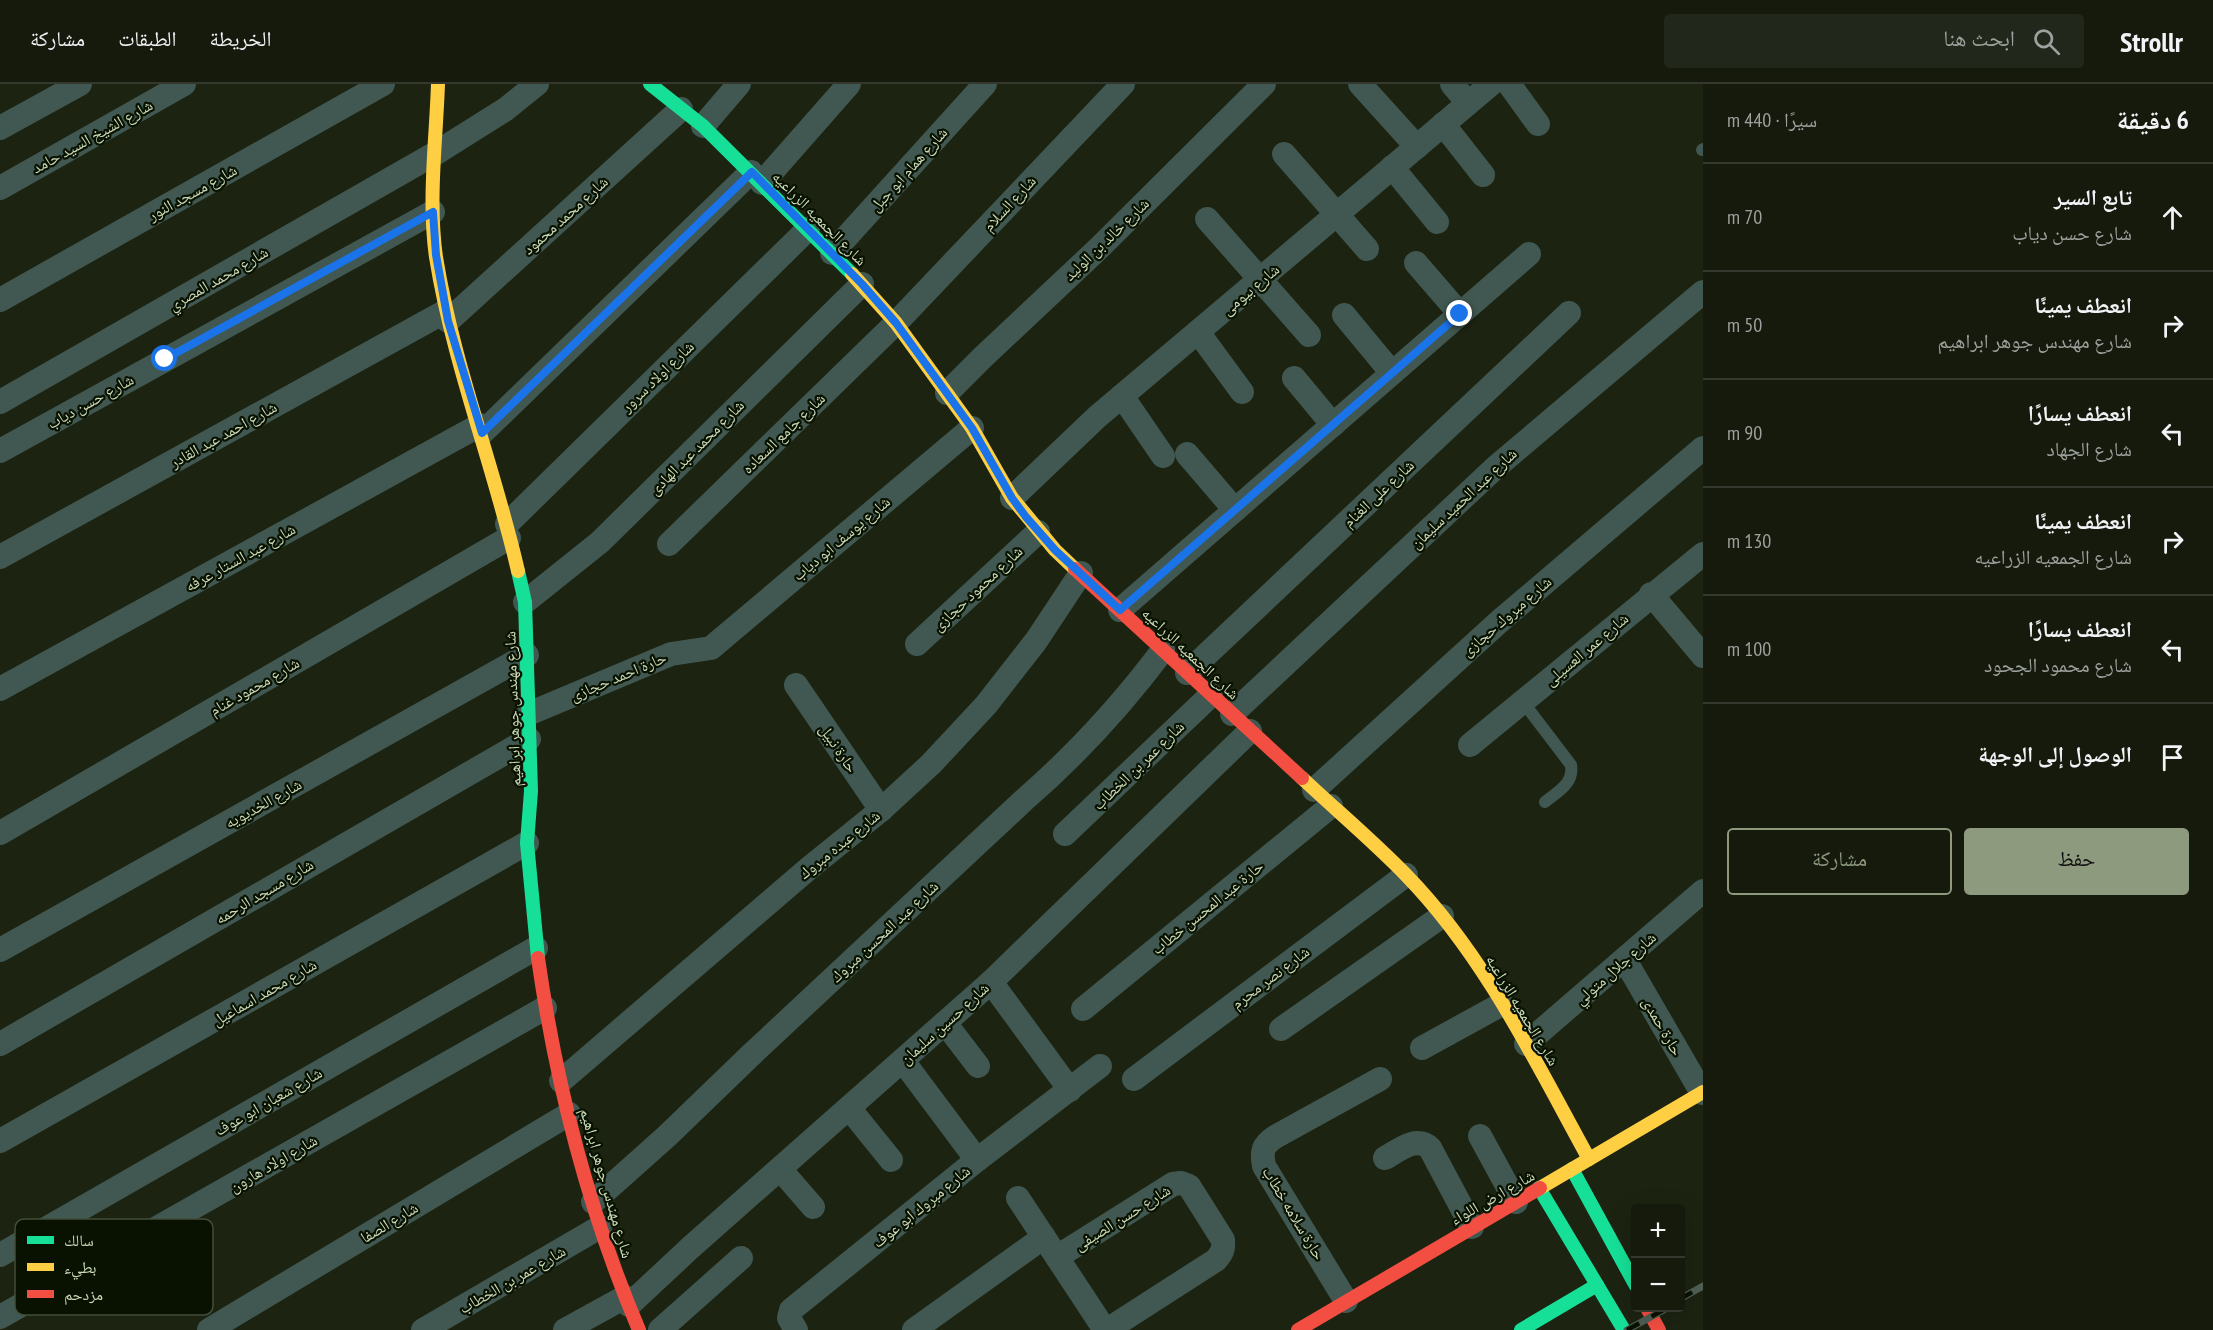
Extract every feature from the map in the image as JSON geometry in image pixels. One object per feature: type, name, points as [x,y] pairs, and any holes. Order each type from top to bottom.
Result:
[{"type":"main road","name":"شارع مهندس جوهر ابراهيم","points":[[438,84],[433,212],[436,255],[447,316],[481,429],[525,602],[531,791],[526,843],[536,948],[545,1008],[569,1114],[600,1227],[639,1330]]},
{"type":"main road","name":"شارع الجمعيه الزراعيه","points":[[650,84],[677,97],[703,126],[757,177],[862,284],[896,323],[972,428],[1012,498],[1055,550],[1406,875],[1442,916],[1485,975],[1589,1159]]},
{"type":"main road","name":"شارع ارض اللواء","points":[[1298,1330],[1702,1092]]},
{"type":"main road","points":[[1572,1169],[1631,1279]]},
{"type":"main road","points":[[1539,1188],[1624,1330]]},
{"type":"main road","points":[[1521,1330],[1597,1285]]},
{"type":"main road","points":[[1649,1312],[1659,1330]]},
{"type":"street","points":[[0,128],[80,84]]},
{"type":"street","name":"شارع الشيخ السيد حامد","points":[[0,188],[184,84]]},
{"type":"street","name":"شارع مسجد النور","points":[[0,300],[383,84]]},
{"type":"street","name":"شارع محمد المصري","points":[[0,402],[435,153],[506,109],[537,84]]},
{"type":"street","points":[[703,126],[739,84]]},
{"type":"street","name":"شارع عبد الستار عرفه","points":[[0,689],[481,429],[757,177],[849,84]]},
{"type":"street","name":"شارع همام ابو جبل","points":[[832,254],[985,84]]},
{"type":"street","name":"شارع السلام","points":[[896,323],[1123,84]]},
{"type":"street","name":"شارع خالد بن الوليد","points":[[947,393],[1264,84]]},
{"type":"street","points":[[1360,84],[1417,147]]},
{"type":"street","points":[[1452,84],[1468,103]]},
{"type":"street","name":"شارع بيومى","points":[[1012,498],[1068,443],[1122,396],[1491,84]]},
{"type":"street","points":[[1509,84],[1538,124]]},
{"type":"street","name":"شارع محمد محمود","points":[[447,316],[677,97]]},
{"type":"street","points":[[1443,124],[1483,175]]},
{"type":"street","points":[[1284,154],[1367,249]]},
{"type":"street","points":[[1392,167],[1437,222]]},
{"type":"street","name":"شارع حسن دياب","points":[[0,451],[433,212]]},
{"type":"street","points":[[1207,219],[1309,335]]},
{"type":"street","name":"شارع اولاد سرور","points":[[508,531],[808,229]]},
{"type":"street","points":[[1120,610],[1529,254]]},
{"type":"street","points":[[1416,263],[1460,314]]},
{"type":"street","name":"شارع محمد عبد الهادى","points":[[525,602],[600,542],[862,284]]},
{"type":"street","name":"شارع عبد الحميد سليمان","points":[[1232,714],[1496,467],[1703,292]]},
{"type":"street","name":"شارع على الغنام","points":[[1187,673],[1569,313]]},
{"type":"street","points":[[1344,315],[1392,374]]},
{"type":"street","name":"شارع احمد عبد القادر","points":[[0,557],[447,316]]},
{"type":"street","name":"شارع جامع السعاده","points":[[669,544],[896,323]]},
{"type":"street","points":[[1198,332],[1242,392]]},
{"type":"street","points":[[1294,378],[1333,425]]},
{"type":"street","points":[[1122,396],[1164,456]]},
{"type":"street","name":"شارع يوسف ابو دياب","points":[[711,648],[972,428]]},
{"type":"street","name":"شارع مبروك حجازى","points":[[1322,798],[1501,620],[1703,448]]},
{"type":"street","points":[[1188,454],[1235,510]]},
{"type":"street","name":"شارع محمود غنام","points":[[0,833],[508,531]]},
{"type":"street","name":"شارع محمود حجازى","points":[[917,644],[1038,532]]},
{"type":"street","name":"شارع عمر العسيلى","points":[[1470,746],[1703,554]]},
{"type":"street","name":"شارع عبده مبروك","points":[[561,1081],[808,869],[881,810],[931,764],[986,705],[1036,641],[1081,573]]},
{"type":"street","points":[[1652,594],[1703,656]]},
{"type":"street","name":"حارة احمد حجازى","points":[[528,714],[671,654],[711,648]]},
{"type":"street","name":"شارع عبد المحسن مبروك","points":[[593,1202],[668,1136],[752,1054],[1063,766],[1106,722],[1163,650]]},
{"type":"street","name":"شارع الخديويه","points":[[0,950],[527,655]]},
{"type":"street","name":"حارة نبيل","points":[[796,685],[881,810]]},
{"type":"street","name":"شارع عمر بن الخطاب","points":[[1065,834],[1211,695]]},
{"type":"street","name":"شارع حسين سليمان","points":[[565,1330],[627,1301],[683,1254],[991,982],[1250,731]]},
{"type":"street","name":"شارع مسجد الرحمه","points":[[0,1044],[529,739]]},
{"type":"street","name":"حارة عبد المحسن خطاب","points":[[1083,1009],[1322,798]]},
{"type":"street","name":"شارع محمد اسماعيل","points":[[0,1141],[526,843]]},
{"type":"street","name":"شارع نصر محرم","points":[[1134,1079],[1406,875]]},
{"type":"street","name":"شارع جلال متولي","points":[[1526,1044],[1703,891]]},
{"type":"street","points":[[1281,1029],[1442,916]]},
{"type":"street","name":"شارع شعبان ابو عوف","points":[[63,1219],[536,948]]},
{"type":"street","name":"حارة حمدى","points":[[1624,960],[1702,1092]]},
{"type":"street","points":[[991,982],[1070,1090]]},
{"type":"street","points":[[1422,1047],[1502,1004]]},
{"type":"street","name":"شارع اولاد هارون","points":[[173,1219],[545,1008]]},
{"type":"street","points":[[945,1023],[978,1066]]},
{"type":"street","points":[[903,1061],[977,1160]]},
{"type":"street","name":"شارع مبروك ابو عوف","points":[[796,1330],[789,1318],[791,1310],[977,1160],[1100,1066]]},
{"type":"street","name":"حارة سلامه خطاب","points":[[1346,1301],[1264,1166],[1261,1154],[1266,1143],[1275,1137],[1380,1079]]},
{"type":"street","points":[[849,1108],[891,1160]]},
{"type":"street","name":"شارع الصفا","points":[[209,1330],[569,1114]]},
{"type":"street","points":[[1480,1136],[1516,1202]]},
{"type":"street","points":[[1385,1158],[1415,1142],[1426,1144],[1472,1227]]},
{"type":"street","points":[[780,1169],[813,1207]]},
{"type":"street","name":"شارع حسن الصيفى","points":[[1018,1198],[1057,1257],[1106,1330],[1216,1260],[1224,1247],[1189,1186],[1181,1183],[1173,1184],[1057,1257]]},
{"type":"street","name":"شارع عمر بن الخطاب","points":[[423,1330],[600,1227]]},
{"type":"street","points":[[914,1330],[1044,1237]]},
{"type":"street","name":"شارع شعبان ابو عوف","points":[[0,1255],[15,1246]]},
{"type":"street","points":[[660,1330],[741,1258]]},
{"type":"street","name":"شارع اولاد هارون","points":[[0,1317],[15,1308]]},
{"type":"lane","points":[[1523,702],[1571,765],[1570,781],[1545,802]]},
{"type":"railway","points":[[1685,1296],[1703,1286]]},
{"type":"railway","points":[[1627,1330],[1660,1312]]},
{"type":"traffic: fast","points":[[650,84],[703,126],[852,274]]},
{"type":"traffic: fast","points":[[518,571],[525,602],[531,791],[527,843],[538,958]]},
{"type":"traffic: fast","points":[[1572,1169],[1631,1277]]},
{"type":"traffic: fast","points":[[1539,1188],[1624,1330]]},
{"type":"traffic: fast","points":[[1521,1330],[1597,1285]]},
{"type":"traffic: slow","points":[[438,84],[433,193],[436,257],[443,297],[463,376],[518,571]]},
{"type":"traffic: slow","points":[[852,274],[896,323],[972,428],[1012,498],[1055,550],[1075,569]]},
{"type":"traffic: slow","points":[[1302,778],[1406,875],[1460,940],[1507,1011],[1589,1159]]},
{"type":"traffic: slow","points":[[1540,1188],[1703,1092]]},
{"type":"traffic: jam","points":[[1075,569],[1302,778]]},
{"type":"traffic: jam","points":[[538,958],[554,1053],[576,1147],[605,1240],[639,1330]]},
{"type":"traffic: jam","points":[[1298,1330],[1540,1188]]},
{"type":"traffic: jam","points":[[1649,1312],[1659,1330]]},
{"type":"route","points":[[165,359],[433,212],[436,255],[448,321],[482,433],[752,172],[862,284],[896,323],[972,428],[1012,498],[1026,517],[1055,550],[1120,610],[1460,314]]}]
